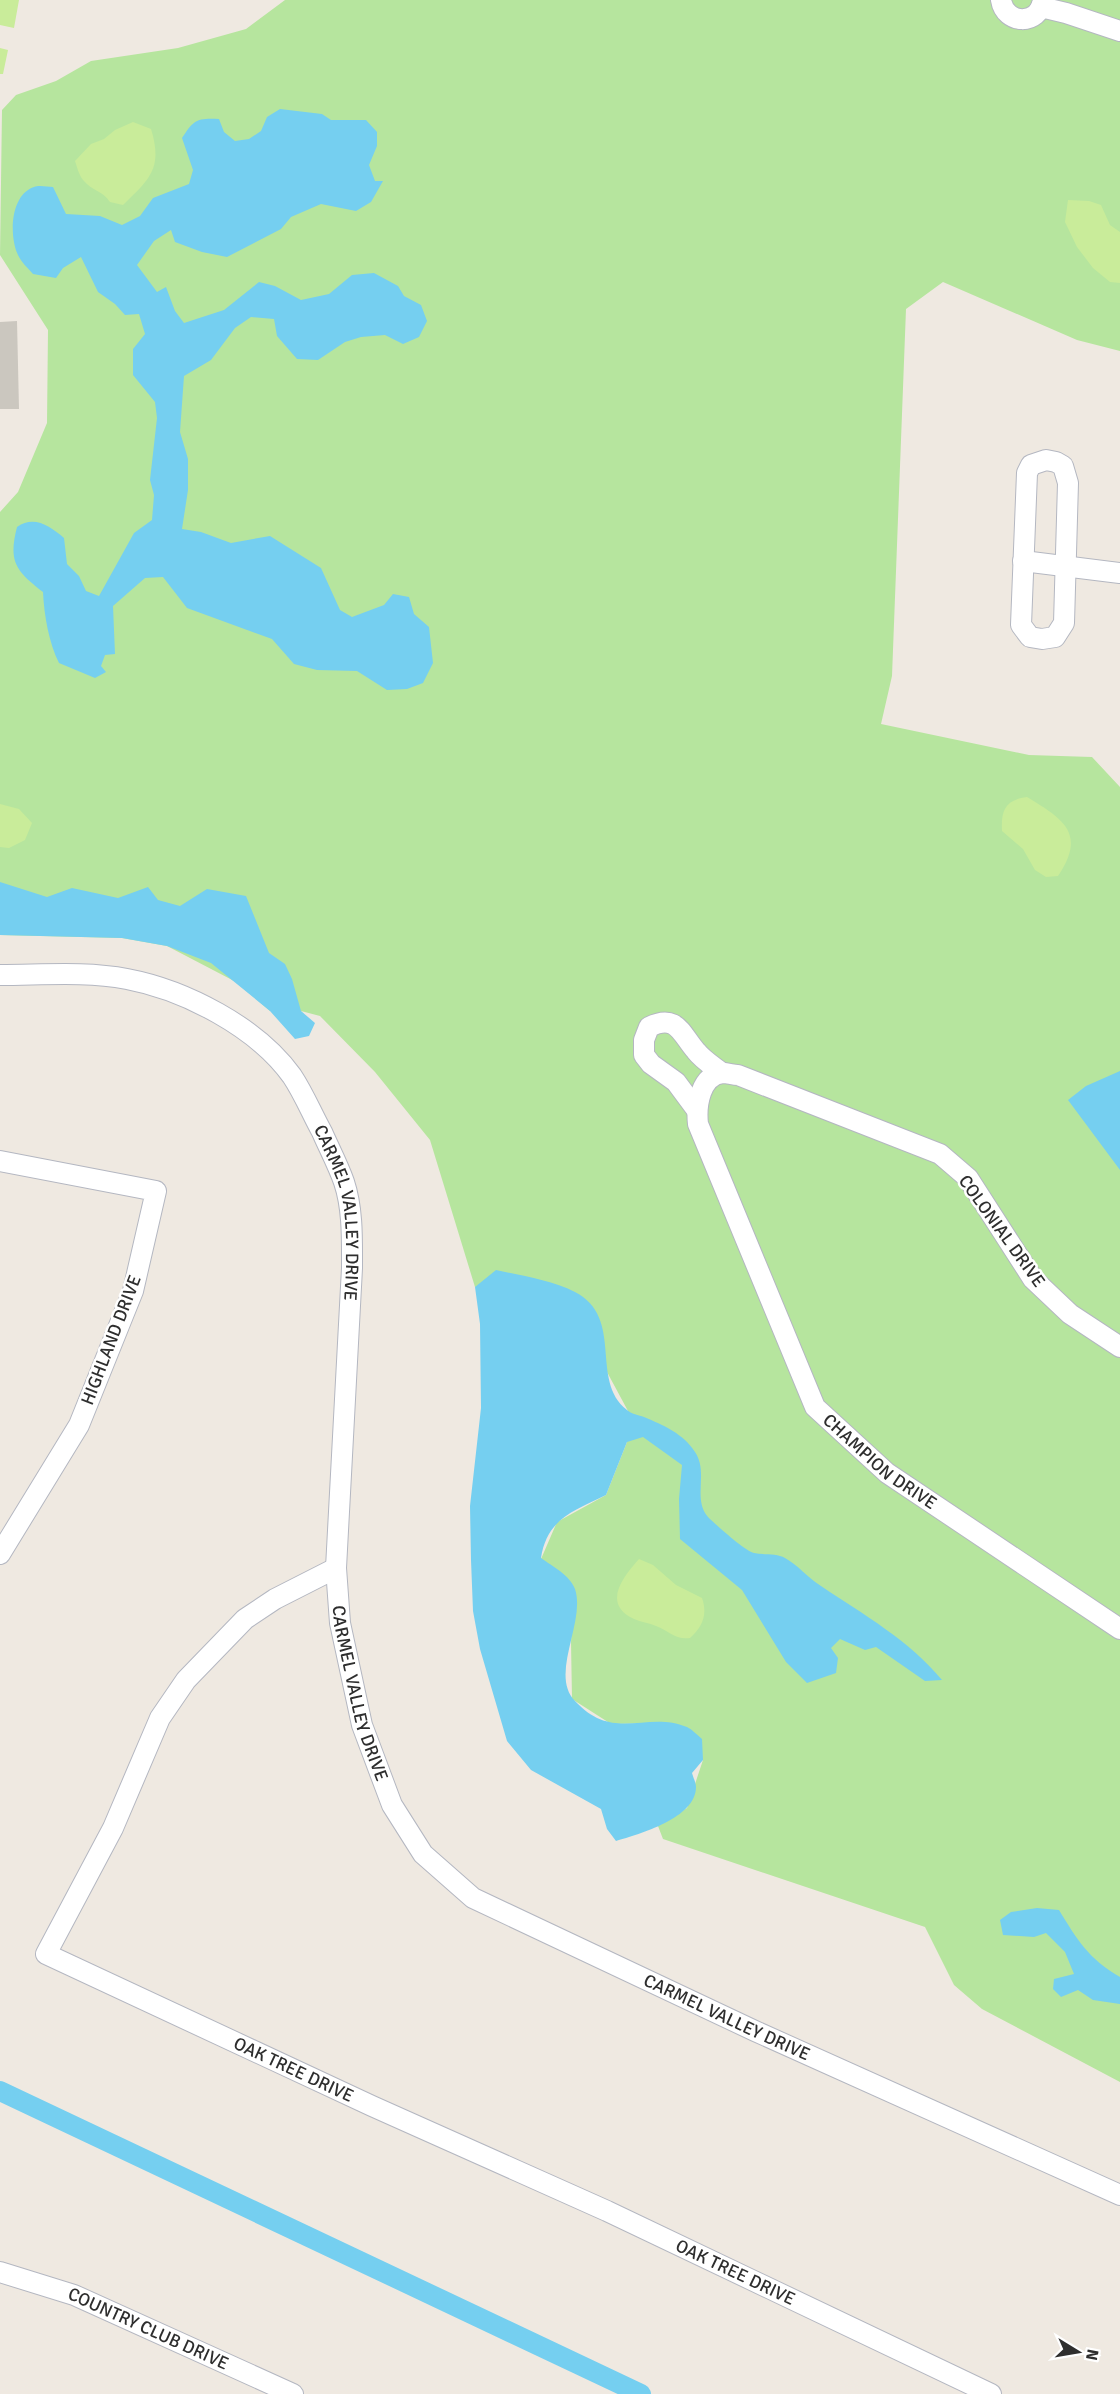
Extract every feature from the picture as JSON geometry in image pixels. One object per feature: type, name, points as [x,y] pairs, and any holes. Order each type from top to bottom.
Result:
[{"type":"street","points":[[1001,0],[1005,12],[1018,20],[1033,17],[1042,3],[1063,6],[1120,31]]},
{"type":"street","points":[[1046,460],[1056,462],[1063,466],[1068,483],[1064,623],[1055,637],[1042,639],[1030,637],[1021,625],[1023,561],[1027,473],[1031,465],[1046,460]]},
{"type":"street","points":[[1023,561],[1120,573]]},
{"type":"street","name":"CARMEL VALLEY DRIVE","points":[[0,975],[91,975],[127,979],[187,998],[247,1032],[272,1054],[291,1076],[309,1106],[345,1183],[351,1228],[352,1268],[336,1568],[339,1623],[362,1725],[392,1805],[423,1854],[474,1898],[755,2031],[1120,2195]]},
{"type":"street","points":[[659,1022],[672,1024],[682,1030],[715,1077],[700,1094],[696,1109],[676,1082],[651,1064],[644,1054],[644,1040],[649,1027],[659,1022]]},
{"type":"street","name":"COLONIAL DRIVE","points":[[715,1077],[738,1075],[940,1154],[968,1178],[1033,1279],[1070,1314],[1120,1347]]},
{"type":"street","name":"CHAMPION DRIVE","points":[[696,1109],[698,1124],[815,1407],[886,1473],[1120,1629]]},
{"type":"street","name":"HIGHLAND DRIVE","points":[[0,1161],[156,1191],[133,1291],[79,1425],[0,1554]]},
{"type":"street","name":"OAK TREE DRIVE","points":[[336,1568],[275,1599],[245,1619],[186,1680],[160,1718],[113,1828],[46,1954],[372,2106],[607,2211],[991,2394]]},
{"type":"street","name":"COUNTRY CLUB DRIVE","points":[[0,2272],[74,2295],[292,2394]]},
{"type":"green space","points":[[0,0],[19,0],[14,28],[0,25]]},
{"type":"green space","points":[[285,0],[1120,0],[1120,351],[1077,340],[943,282],[906,309],[892,676],[881,724],[1029,755],[1092,757],[1120,787],[1120,2082],[982,2009],[954,1985],[925,1927],[663,1839],[658,1826],[687,1808],[703,1760],[668,1723],[611,1724],[572,1699],[571,1642],[574,1588],[541,1559],[557,1522],[606,1495],[627,1442],[628,1411],[607,1372],[549,1283],[475,1287],[430,1140],[375,1072],[320,1016],[301,1011],[270,1011],[236,982],[167,946],[122,938],[0,935],[0,512],[18,492],[47,423],[48,330],[0,255],[2,110],[16,95],[56,81],[91,61],[178,48],[246,29]]},
{"type":"green space","points":[[0,48],[8,50],[3,74],[0,74]]},
{"type":"green space","points":[[133,122],[151,129],[155,163],[147,180],[123,205],[110,202],[104,195],[86,184],[80,176],[75,161],[91,144]]},
{"type":"green space","points":[[1068,200],[1089,201],[1101,205],[1110,225],[1120,232],[1120,283],[1110,282],[1093,268],[1077,247],[1065,222]]},
{"type":"green space","points":[[1027,797],[1060,820],[1067,829],[1070,849],[1058,876],[1046,877],[1035,870],[1023,849],[1002,831],[1002,817],[1006,807],[1020,798]]},
{"type":"green space","points":[[0,804],[19,809],[32,823],[25,840],[9,848],[0,847]]},
{"type":"green space","points":[[639,1559],[653,1565],[676,1585],[702,1598],[703,1620],[698,1630],[690,1638],[676,1636],[634,1619],[624,1613],[619,1606],[618,1590]]},
{"type":"water","points":[[280,109],[322,114],[331,120],[366,120],[377,132],[377,146],[369,165],[375,181],[383,181],[371,202],[356,211],[321,204],[291,217],[281,229],[227,257],[202,252],[175,242],[171,230],[154,241],[137,265],[157,292],[166,287],[175,311],[184,323],[224,310],[259,282],[275,286],[301,300],[329,294],[352,275],[374,273],[398,286],[404,296],[421,305],[427,321],[419,337],[403,344],[385,335],[361,337],[345,342],[318,360],[297,359],[277,336],[274,319],[251,317],[235,328],[211,360],[184,376],[180,432],[188,459],[188,490],[182,529],[201,532],[231,543],[270,536],[321,568],[340,610],[352,617],[384,605],[393,594],[409,597],[414,614],[429,627],[433,663],[423,683],[407,689],[387,690],[357,671],[317,670],[294,664],[272,639],[187,608],[163,577],[145,578],[113,606],[115,654],[105,655],[101,666],[106,672],[95,678],[59,663],[52,647],[43,592],[26,578],[16,565],[14,539],[17,527],[30,522],[42,523],[53,530],[64,538],[67,564],[79,576],[86,591],[99,596],[134,533],[152,520],[154,495],[150,480],[157,418],[155,402],[133,375],[133,349],[145,334],[139,314],[125,315],[115,304],[98,292],[81,257],[63,268],[56,278],[33,274],[21,260],[15,247],[13,227],[16,207],[26,191],[34,187],[53,187],[66,214],[100,216],[122,225],[140,216],[153,198],[189,184],[193,170],[182,138],[196,121],[219,119],[224,132],[235,141],[249,139],[261,131],[267,117]]},
{"type":"water","points":[[0,882],[47,897],[72,888],[118,898],[148,887],[158,900],[180,906],[207,889],[246,896],[269,953],[285,964],[301,1011],[315,1023],[309,1036],[295,1039],[270,1011],[211,963],[167,946],[122,938],[0,935]]},
{"type":"water","points":[[1120,1071],[1120,1170],[1068,1100],[1086,1086]]},
{"type":"water","points":[[496,1270],[556,1284],[575,1292],[590,1303],[599,1317],[610,1383],[616,1397],[629,1411],[679,1435],[695,1452],[701,1468],[701,1502],[708,1517],[750,1551],[782,1556],[790,1561],[816,1583],[901,1640],[942,1680],[925,1681],[876,1647],[865,1650],[840,1639],[831,1648],[838,1658],[836,1673],[807,1683],[786,1662],[742,1590],[680,1539],[679,1499],[682,1465],[643,1437],[627,1442],[606,1495],[563,1518],[556,1525],[544,1545],[541,1558],[565,1575],[575,1589],[576,1617],[566,1662],[566,1677],[568,1690],[575,1701],[589,1713],[603,1720],[617,1723],[672,1723],[693,1731],[702,1739],[703,1760],[692,1773],[696,1787],[694,1798],[687,1808],[665,1823],[616,1841],[607,1829],[601,1809],[531,1770],[507,1741],[480,1649],[473,1611],[470,1506],[481,1408],[480,1324],[475,1287]]},
{"type":"water","points":[[1037,1908],[1059,1910],[1092,1956],[1120,1977],[1120,2004],[1093,2000],[1078,1990],[1061,1997],[1053,1989],[1054,1979],[1074,1974],[1065,1952],[1046,1933],[1034,1937],[1003,1935],[1000,1920],[1011,1912]]},
{"type":"building","points":[[17,321],[19,409],[0,409],[0,322]]},
{"type":"waterway","points":[[0,2091],[641,2394]]}]
